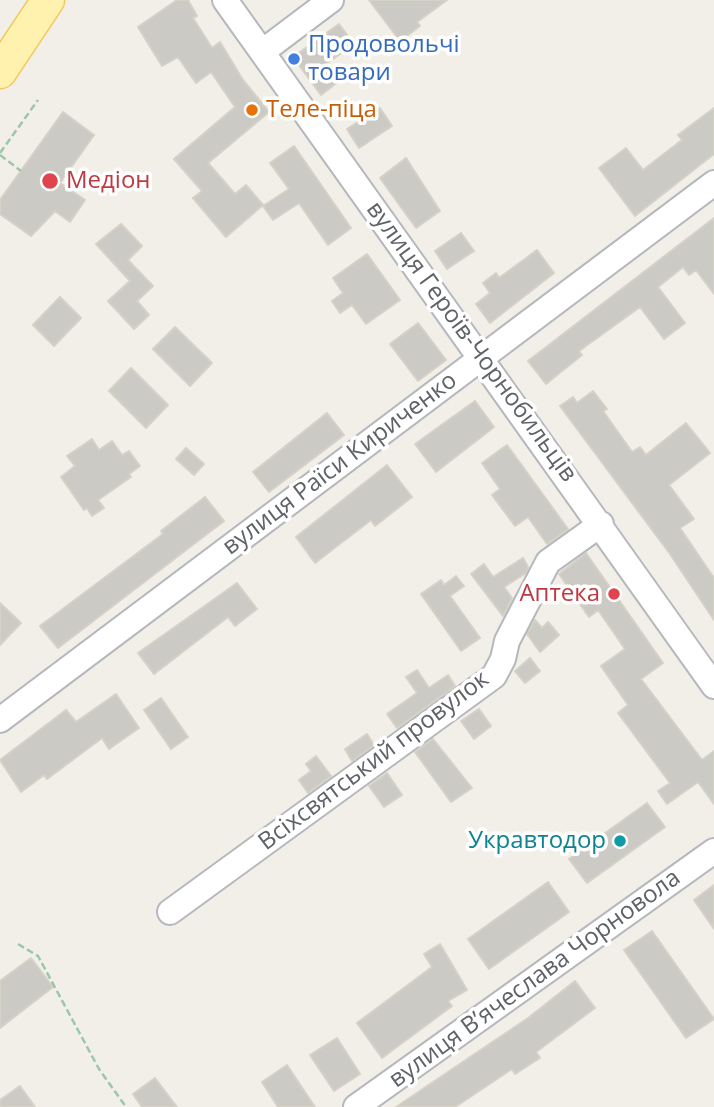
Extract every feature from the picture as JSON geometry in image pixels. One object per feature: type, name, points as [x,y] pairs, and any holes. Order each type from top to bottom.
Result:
[{"type":"main road","points":[[0,72],[48,0]]},
{"type":"street","name":"вулиця Героїв-Чорнобильців","points":[[225,0],[714,686]]},
{"type":"street","points":[[262,52],[331,0]]},
{"type":"street","name":"вулиця Раїси Кириченко","points":[[0,720],[714,183]]},
{"type":"street","name":"Всіхсвятський провулок","points":[[170,912],[494,676],[503,659],[507,641],[548,562],[601,524]]},
{"type":"street","name":"вулиця Вʼячеслава Чорновола","points":[[356,1107],[714,850]]},
{"type":"path","points":[[21,171],[0,154],[38,100]]},
{"type":"path","points":[[18,944],[38,956],[99,1069],[126,1107]]},
{"type":"building","points":[[177,0],[188,0],[197,16],[193,18],[212,48],[220,42],[243,80],[269,112],[208,163],[235,194],[246,185],[263,205],[226,237],[193,198],[202,191],[174,159],[235,107],[211,72],[196,83],[178,57],[162,66],[138,27]]},
{"type":"building","points":[[369,0],[447,0],[417,22],[420,26],[400,41]]},
{"type":"building","points":[[339,24],[354,44],[326,64],[339,81],[321,95],[293,57]]},
{"type":"building","points":[[380,108],[392,126],[359,148],[347,129]]},
{"type":"building","points":[[714,108],[714,154],[635,216],[599,168],[626,148],[643,170],[682,140],[678,135]]},
{"type":"building","name":"Медіон","points":[[63,112],[94,135],[60,183],[85,200],[70,222],[55,211],[31,236],[0,214],[0,200]]},
{"type":"building","points":[[294,146],[351,228],[328,245],[299,203],[273,220],[263,206],[289,189],[270,163]]},
{"type":"building","points":[[406,158],[440,211],[416,228],[380,178]]},
{"type":"building","points":[[714,218],[714,294],[696,270],[689,275],[683,267],[658,287],[685,323],[664,339],[640,307],[579,351],[582,355],[546,384],[528,361]]},
{"type":"building","points":[[121,224],[142,246],[128,260],[153,286],[137,301],[149,315],[134,329],[108,301],[130,281],[96,244]]},
{"type":"building","points":[[461,233],[474,251],[447,269],[435,251]]},
{"type":"building","points":[[537,250],[554,273],[490,323],[476,304],[490,293],[483,283],[496,273],[499,278]]},
{"type":"building","points":[[367,254],[400,300],[366,324],[352,305],[340,313],[332,301],[343,293],[333,278]]},
{"type":"building","points":[[60,297],[81,318],[54,346],[33,325]]},
{"type":"building","points":[[418,323],[446,360],[418,381],[390,344]]},
{"type":"building","points":[[175,327],[212,363],[190,386],[153,349]]},
{"type":"building","points":[[131,368],[168,405],[146,428],[109,391]]},
{"type":"building","points":[[593,391],[607,409],[603,411],[632,452],[640,447],[646,455],[686,423],[710,453],[669,485],[694,519],[680,528],[714,578],[714,620],[670,554],[560,406],[573,397],[577,403]]},
{"type":"building","points":[[475,401],[494,427],[436,472],[415,444]]},
{"type":"building","points":[[327,413],[344,435],[269,492],[253,472]]},
{"type":"building","points":[[92,439],[99,450],[112,441],[122,455],[129,451],[140,466],[129,474],[131,477],[98,500],[104,508],[92,516],[87,508],[84,510],[61,477],[75,466],[67,456]]},
{"type":"building","points":[[507,445],[568,529],[547,544],[528,517],[515,526],[492,495],[500,489],[482,463]]},
{"type":"building","points":[[186,448],[204,464],[194,475],[176,459]]},
{"type":"building","points":[[387,465],[412,497],[375,526],[371,520],[315,563],[296,537]]},
{"type":"building","points":[[205,497],[224,521],[58,648],[40,626],[163,534],[161,531]]},
{"type":"building","points":[[586,553],[663,663],[641,679],[702,760],[714,751],[714,804],[698,782],[667,804],[658,791],[670,783],[618,713],[628,705],[601,666],[625,649],[598,610],[589,617],[559,574]]},
{"type":"building","points":[[523,558],[528,567],[526,573],[504,587],[512,598],[503,616],[471,574],[484,564],[493,577]]},
{"type":"building","points":[[456,576],[464,586],[450,596],[480,638],[461,651],[421,594],[441,580],[444,585]]},
{"type":"building","points":[[237,583],[257,609],[235,626],[228,617],[154,674],[138,653]]},
{"type":"building","points":[[0,603],[21,623],[0,645]]},
{"type":"building","points":[[535,620],[542,628],[548,622],[559,635],[540,652],[527,634]]},
{"type":"building","points":[[530,658],[540,671],[525,683],[515,671]]},
{"type":"building","points":[[417,670],[429,688],[448,675],[455,686],[397,728],[387,714],[417,693],[406,677]]},
{"type":"building","points":[[116,694],[139,728],[109,749],[102,738],[47,779],[44,775],[21,792],[0,760],[66,710],[76,722]]},
{"type":"building","points":[[161,698],[188,737],[171,749],[144,710]]},
{"type":"building","points":[[479,709],[491,726],[474,739],[461,721]]},
{"type":"building","points":[[367,734],[374,745],[352,761],[345,749]]},
{"type":"building","points":[[433,739],[472,788],[451,802],[415,752]]},
{"type":"building","points":[[316,756],[331,776],[308,793],[299,780],[311,771],[306,764]]},
{"type":"building","points":[[387,773],[402,795],[384,807],[369,786]]},
{"type":"building","name":"Укравтодор","points":[[647,803],[665,827],[587,883],[569,859]]},
{"type":"building","points":[[548,882],[569,912],[489,969],[468,939]]},
{"type":"building","points":[[714,885],[714,929],[694,900]]},
{"type":"building","points":[[652,931],[714,1019],[686,1038],[624,950]]},
{"type":"building","points":[[440,944],[467,990],[448,1001],[452,1006],[382,1058],[357,1023],[432,967],[424,954]]},
{"type":"building","points":[[31,958],[53,987],[0,1028],[0,981]]},
{"type":"building","points":[[575,981],[595,1008],[536,1052],[540,1058],[515,1074],[512,1069],[455,1107],[396,1107],[528,1018]]},
{"type":"building","points":[[337,1038],[360,1074],[334,1091],[310,1055]]},
{"type":"building","points":[[287,1065],[315,1107],[278,1107],[262,1082]]},
{"type":"building","points":[[155,1078],[177,1107],[142,1107],[133,1094]]},
{"type":"building","points":[[20,1086],[35,1107],[0,1107],[0,1100]]},
{"type":"place","name":"Продовольчі товари","points":[[294,59]]},
{"type":"place","name":"Теле-піца","points":[[252,110]]},
{"type":"place","name":"Медіон","points":[[50,181]]},
{"type":"place","name":"Аптека","points":[[614,594]]},
{"type":"place","name":"Укравтодор","points":[[620,841]]}]
